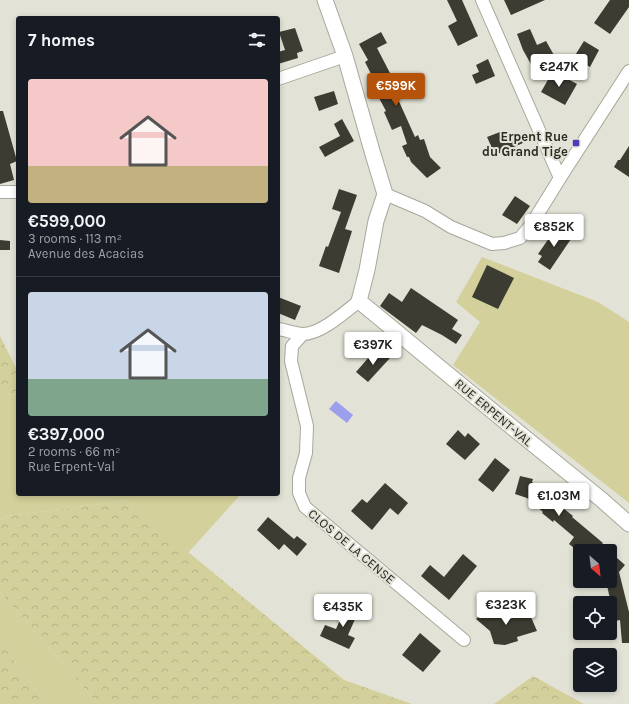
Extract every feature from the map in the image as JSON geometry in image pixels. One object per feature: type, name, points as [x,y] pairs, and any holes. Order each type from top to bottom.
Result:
[{"type":"street","points":[[280,329],[303,334],[319,329],[332,322],[359,300],[376,221],[385,194],[345,56],[325,0]]},
{"type":"street","points":[[482,0],[560,178]]},
{"type":"street","points":[[280,78],[345,56]]},
{"type":"street","points":[[385,194],[425,211],[451,227],[474,238],[492,244],[504,244],[520,238],[531,225],[629,71]]},
{"type":"street","points":[[0,192],[16,192]]},
{"type":"street","name":"RUE ERPENT-VAL","points":[[359,300],[602,500],[629,524]]},
{"type":"street","name":"CLOS DE LA CENSE","points":[[303,334],[292,346],[291,361],[306,426],[306,453],[299,478],[299,493],[305,507],[464,640]]},
{"type":"green space","points":[[482,257],[598,302],[629,322],[629,503],[453,365],[480,322],[456,302]]},
{"type":"green space","points":[[0,336],[16,368],[16,393],[0,398]]},
{"type":"green space","points":[[16,393],[16,496],[239,496],[188,553],[126,501],[8,516],[0,520],[0,398]]},
{"type":"green space","points":[[126,501],[344,680],[412,704],[98,704],[0,592],[0,520],[8,516]]},
{"type":"green space","points":[[0,592],[98,704],[46,704],[0,641]]},
{"type":"green space","points":[[0,641],[46,704],[0,704]]},
{"type":"green space","points":[[533,676],[584,704],[494,704]]},
{"type":"water","points":[[336,401],[353,415],[347,423],[329,409]]},
{"type":"building","points":[[447,0],[462,0],[478,36],[458,46],[448,26],[457,21]]},
{"type":"building","points":[[504,0],[545,0],[511,15]]},
{"type":"building","points":[[610,0],[629,0],[629,7],[610,34],[594,23]]},
{"type":"building","points":[[295,28],[303,51],[297,53],[298,58],[280,63],[280,51],[285,50],[280,32]]},
{"type":"building","points":[[530,29],[537,45],[546,41],[555,57],[532,66],[523,50],[517,34]]},
{"type":"building","points":[[381,32],[387,43],[377,48],[391,75],[385,78],[397,97],[415,137],[418,135],[420,140],[424,139],[430,157],[441,168],[427,178],[411,162],[409,157],[407,157],[402,146],[407,144],[401,126],[392,130],[384,112],[386,111],[379,98],[382,95],[365,62],[368,60],[359,44]]},
{"type":"building","points":[[584,41],[599,50],[590,67],[574,57]]},
{"type":"building","points":[[488,59],[495,76],[476,84],[472,75],[479,72],[476,65]]},
{"type":"building","points":[[553,71],[577,84],[565,105],[541,92]]},
{"type":"building","points":[[334,91],[338,104],[319,111],[314,97]]},
{"type":"building","points":[[0,111],[3,111],[16,161],[10,164],[14,180],[0,184]]},
{"type":"building","points":[[342,119],[354,141],[325,157],[319,147],[340,136],[334,124]]},
{"type":"building","points":[[500,132],[504,140],[520,134],[523,143],[495,155],[487,137]]},
{"type":"building","points":[[629,146],[629,177],[614,167]]},
{"type":"building","points":[[339,189],[357,195],[345,229],[352,231],[339,273],[319,266],[341,212],[332,209]]},
{"type":"building","points":[[515,196],[530,206],[517,224],[502,215]]},
{"type":"building","points":[[560,227],[573,236],[550,270],[538,262],[542,256],[538,254],[554,231],[557,233]]},
{"type":"building","points":[[0,240],[10,241],[10,250],[0,250]]},
{"type":"building","points":[[487,265],[514,278],[498,309],[472,297]]},
{"type":"building","points":[[411,288],[458,320],[452,329],[462,335],[456,344],[422,325],[416,333],[380,306],[389,293],[402,302]]},
{"type":"building","points":[[280,298],[301,306],[295,320],[280,314]]},
{"type":"building","points":[[381,350],[390,358],[368,382],[356,372],[369,357],[372,360]]},
{"type":"building","points":[[458,430],[465,437],[468,433],[480,444],[465,460],[446,444]]},
{"type":"building","points":[[495,458],[510,470],[493,492],[478,480]]},
{"type":"building","points":[[520,476],[533,479],[532,482],[537,486],[536,488],[541,494],[561,510],[563,508],[603,543],[573,544],[573,547],[569,544],[574,537],[554,520],[553,522],[542,513],[543,512],[527,498],[515,494]]},
{"type":"building","points":[[385,483],[408,503],[398,515],[390,508],[372,530],[351,511],[362,499],[367,503]]},
{"type":"building","points":[[268,517],[294,539],[297,536],[307,544],[297,556],[284,544],[279,550],[257,530]]},
{"type":"building","points":[[463,554],[477,566],[449,600],[421,576],[430,565],[444,577]]},
{"type":"building","points":[[617,558],[625,565],[619,572],[629,612],[629,643],[622,643],[620,620],[617,621],[617,596],[609,596],[608,588],[617,588]]},
{"type":"building","points":[[348,602],[360,608],[348,635],[355,638],[349,649],[320,636],[325,625],[336,629]]},
{"type":"building","points":[[490,605],[503,617],[510,619],[528,610],[537,631],[517,637],[518,641],[505,645],[494,644],[490,631],[476,619]]},
{"type":"building","points":[[420,633],[441,651],[423,672],[402,655]]},
{"type":"place","name":"Erpent Rue du Grand Tige","points":[[576,143]]}]
